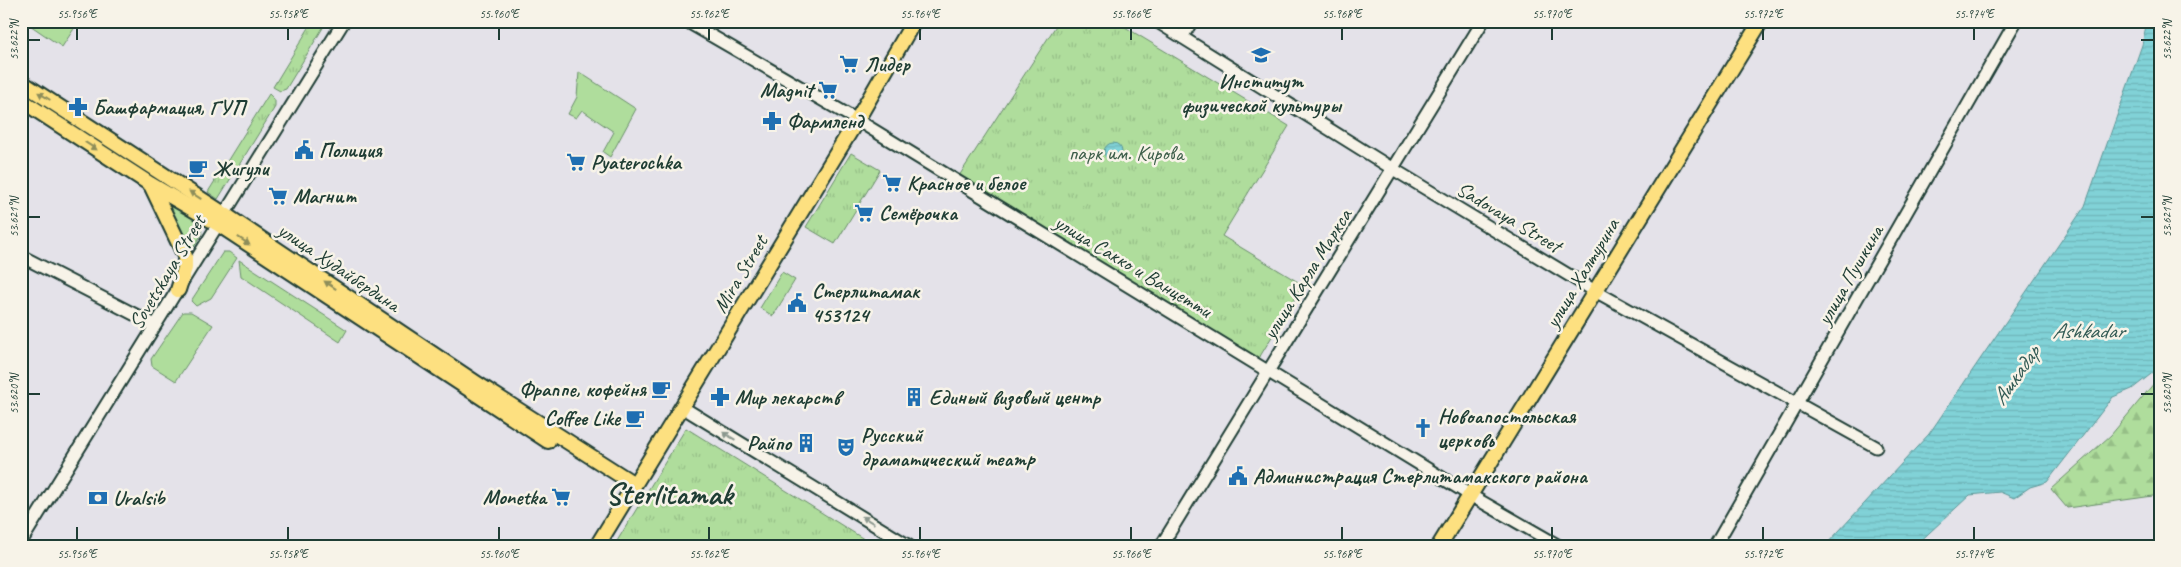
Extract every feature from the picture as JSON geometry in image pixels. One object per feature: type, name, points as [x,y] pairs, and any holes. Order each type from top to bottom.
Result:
[{"type":"main road","name":"Mira Street","points":[[598,546],[857,120],[914,21]]},
{"type":"main road","name":"улица Халтурина","points":[[1439,546],[1760,21]]},
{"type":"main road","name":"улица Худайбердина","points":[[21,82],[221,219],[418,345],[632,488]]},
{"type":"main road","name":"улица Худайбердина","points":[[21,100],[150,184],[221,219]]},
{"type":"main road","points":[[150,184],[185,256],[185,268],[178,290]]},
{"type":"street","name":"Sovetskaya Street","points":[[21,542],[344,21]]},
{"type":"street","name":"улица Сакко и Ванцетти","points":[[686,21],[857,120],[1269,370],[1470,495],[1559,546]]},
{"type":"street","name":"Sadovaya Street","points":[[1156,21],[1393,169],[1595,291],[1876,446]]},
{"type":"street","points":[[1182,37],[1192,21]]},
{"type":"street","name":"улица Карла Маркса","points":[[1161,546],[1483,21]]},
{"type":"street","name":"улица Пушкина","points":[[1715,546],[1799,404],[2016,21]]},
{"type":"street","points":[[21,256],[155,325]]},
{"type":"street","points":[[682,407],[909,546]]},
{"type":"green space","points":[[24,21],[79,21],[62,47]]},
{"type":"green space","points":[[313,21],[327,21],[286,89],[280,91],[273,87]]},
{"type":"green space","name":"парк им. Кирова","points":[[1059,21],[1115,21],[1289,126],[1222,236],[1303,285],[1259,358],[959,176]]},
{"type":"green space","points":[[579,72],[636,109],[610,157],[603,152],[614,132],[582,110],[576,118],[568,114],[577,97]]},
{"type":"green space","points":[[269,94],[275,100],[275,107],[218,199],[208,192]]},
{"type":"green space","points":[[851,153],[880,170],[835,244],[806,227]]},
{"type":"green space","points":[[167,201],[200,224],[202,234],[194,247],[187,244]]},
{"type":"green space","points":[[223,252],[229,252],[237,258],[211,298],[196,306],[191,301]]},
{"type":"green space","points":[[239,260],[347,330],[340,342],[241,276]]},
{"type":"green space","points":[[782,272],[795,280],[773,316],[760,308]]},
{"type":"green space","points":[[183,312],[191,312],[213,325],[176,381],[152,366],[151,359]]},
{"type":"green space","points":[[2160,376],[2160,495],[2067,508],[2051,489],[2111,435]]},
{"type":"green space","points":[[686,428],[875,546],[614,546]]},
{"type":"water","name":"Ashkadar","points":[[2147,21],[2160,21],[2160,367],[2132,389],[2113,397],[2047,482],[2030,487],[2014,498],[2000,492],[1970,495],[1915,546],[1825,546],[1929,434],[2085,206],[2142,45]]},
{"type":"water","points":[[1113,143],[1119,146],[1122,152],[1119,158],[1113,161],[1107,158],[1104,152],[1107,146]]},
{"type":"place","name":"Институт физической культуры","points":[[1261,55]]},
{"type":"place","name":"Лидер","points":[[849,64]]},
{"type":"place","name":"Magnit","points":[[828,90]]},
{"type":"place","name":"Башфармация, ГУП","points":[[78,107]]},
{"type":"place","name":"Фармленд","points":[[772,121]]},
{"type":"place","name":"Полиция","points":[[304,150]]},
{"type":"place","name":"Pyaterochka","points":[[576,162]]},
{"type":"place","name":"Жигули","points":[[198,168]]},
{"type":"place","name":"Красное и белое","points":[[892,183]]},
{"type":"place","name":"Магнит","points":[[278,196]]},
{"type":"place","name":"Семёрочка","points":[[864,213]]},
{"type":"place","name":"Стерлитамак 453124","points":[[797,303]]},
{"type":"place","name":"Фраппе, кофейня","points":[[661,389]]},
{"type":"place","name":"Мир лекарств","points":[[720,397]]},
{"type":"place","name":"Единый визовый центр","points":[[914,397]]},
{"type":"place","name":"Coffee Like","points":[[635,418]]},
{"type":"place","name":"Новоапостольская церковь","points":[[1423,428]]},
{"type":"place","name":"Райпо","points":[[806,443]]},
{"type":"place","name":"Русский драматический театр","points":[[846,447]]},
{"type":"place","name":"Администрация Стерлитамакского района","points":[[1238,476]]},
{"type":"place","name":"Monetka","points":[[561,497]]},
{"type":"place","name":"Uralsib","points":[[98,498]]},
{"type":"district","name":"Sterlitamak","points":[[669,493]]},
{"type":"water label","name":"Ашкадар","points":[[2015,375]]}]
